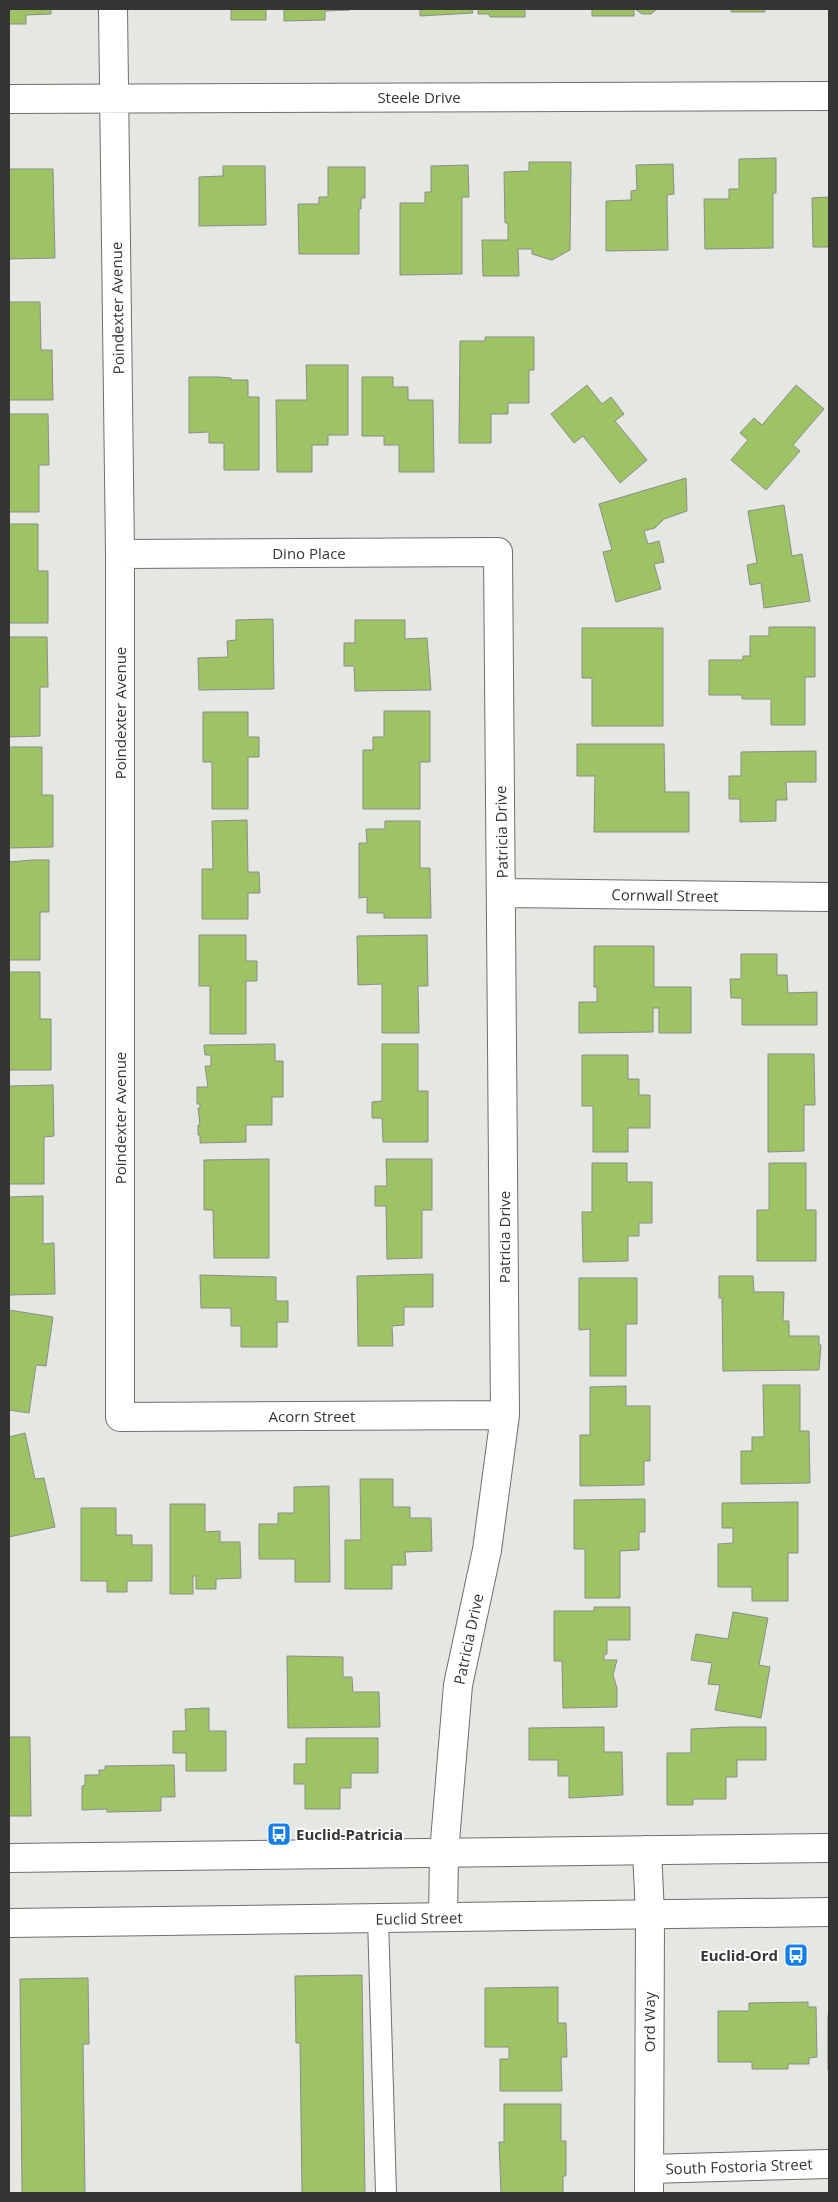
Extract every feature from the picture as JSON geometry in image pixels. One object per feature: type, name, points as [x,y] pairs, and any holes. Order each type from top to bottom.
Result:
[{"type":"street","name":"Poindexter Avenue","points":[[113,9],[120,554],[120,1417]]},
{"type":"street","name":"Steele Drive","points":[[9,99],[829,96]]},
{"type":"street","name":"Dino Place","points":[[120,554],[498,552]]},
{"type":"street","name":"Patricia Drive","points":[[443,1917],[444,1853],[458,1684],[487,1550],[505,1415],[498,552]]},
{"type":"street","name":"Cornwall Street","points":[[501,893],[829,897]]},
{"type":"street","name":"Acorn Street","points":[[120,1417],[505,1415]]},
{"type":"street","points":[[9,1858],[829,1848]]},
{"type":"street","name":"Ord Way","points":[[647,1850],[650,1914],[649,2181]]},
{"type":"street","name":"Euclid Street","points":[[9,1923],[829,1912]]},
{"type":"street","name":"South Fostoria Street","points":[[649,2181],[829,2164]]},
{"type":"lane","points":[[378,1918],[386,2193]]},
{"type":"building","points":[[9,9],[51,9],[51,14],[26,15],[26,24],[9,24]]},
{"type":"building","points":[[231,9],[266,9],[266,20],[231,20]]},
{"type":"building","points":[[284,9],[350,10],[325,11],[325,20],[284,21]]},
{"type":"building","points":[[420,9],[472,9],[473,13],[420,16]]},
{"type":"building","points":[[478,9],[525,9],[525,17],[490,17],[489,14],[478,14]]},
{"type":"building","points":[[592,9],[634,9],[634,16],[592,16]]},
{"type":"building","points":[[635,9],[657,9],[651,14],[642,14]]},
{"type":"building","points":[[731,9],[765,9],[765,12],[731,12]]},
{"type":"building","points":[[776,158],[776,193],[773,193],[773,248],[705,249],[704,199],[729,199],[729,189],[739,189],[739,159]]},
{"type":"building","points":[[529,162],[571,162],[570,250],[552,260],[532,254],[532,249],[518,249],[519,276],[483,276],[482,240],[508,240],[508,223],[505,223],[504,172],[529,171]]},
{"type":"building","points":[[673,164],[674,194],[667,195],[668,250],[606,251],[606,201],[631,200],[631,191],[637,190],[636,165]]},
{"type":"building","points":[[468,165],[469,197],[462,197],[462,274],[400,275],[400,203],[425,203],[425,192],[431,192],[431,166]]},
{"type":"building","points":[[223,166],[265,166],[266,225],[199,226],[199,177],[223,176]]},
{"type":"building","points":[[328,167],[365,167],[365,198],[361,198],[361,209],[359,209],[359,254],[299,254],[298,204],[319,204],[319,197],[328,197]]},
{"type":"building","points":[[9,169],[53,169],[55,258],[9,259]]},
{"type":"building","points":[[829,197],[829,247],[813,247],[812,198]]},
{"type":"building","points":[[9,302],[40,302],[41,350],[52,350],[53,400],[9,400]]},
{"type":"building","points":[[485,337],[534,337],[534,370],[529,370],[529,403],[508,403],[508,414],[491,414],[491,443],[459,443],[460,341],[485,341]]},
{"type":"building","points":[[306,365],[348,365],[348,435],[328,435],[328,445],[312,445],[312,472],[277,472],[276,400],[307,400]]},
{"type":"building","points":[[189,377],[248,380],[248,397],[259,397],[259,470],[224,470],[224,443],[209,443],[209,432],[189,433]]},
{"type":"building","points":[[362,377],[393,377],[393,387],[408,387],[408,400],[433,400],[434,472],[399,472],[399,445],[384,445],[384,436],[362,436]]},
{"type":"building","points":[[587,385],[602,404],[611,397],[624,414],[615,421],[647,460],[620,483],[583,436],[574,443],[551,414]]},
{"type":"building","points":[[796,385],[824,409],[793,445],[800,451],[766,490],[731,460],[748,440],[740,433],[754,418],[762,425]]},
{"type":"building","points":[[9,414],[48,414],[49,465],[39,465],[39,512],[9,512]]},
{"type":"building","points":[[686,478],[687,511],[664,519],[655,528],[644,531],[648,544],[659,541],[664,562],[654,564],[661,589],[616,602],[603,552],[612,550],[599,504]]},
{"type":"building","points":[[784,505],[792,556],[802,554],[810,601],[764,608],[761,583],[750,585],[747,565],[757,563],[748,511]]},
{"type":"building","points":[[9,524],[38,524],[38,571],[48,571],[48,623],[9,623]]},
{"type":"building","points":[[273,619],[274,689],[199,690],[198,658],[228,657],[227,641],[236,640],[236,620]]},
{"type":"building","points":[[355,620],[405,620],[405,639],[427,638],[431,690],[355,691],[354,666],[344,666],[344,643],[355,643]]},
{"type":"building","points":[[769,627],[815,627],[815,677],[805,677],[805,725],[771,725],[771,699],[742,699],[742,695],[709,695],[709,660],[743,660],[743,656],[750,656],[750,636],[769,636]]},
{"type":"building","points":[[582,628],[663,628],[663,726],[592,726],[592,678],[582,678]]},
{"type":"building","points":[[9,637],[47,637],[48,687],[40,687],[40,736],[9,737]]},
{"type":"building","points":[[384,711],[430,711],[430,762],[420,762],[420,809],[363,809],[363,750],[373,750],[373,737],[384,737]]},
{"type":"building","points":[[203,712],[248,712],[248,737],[259,737],[259,757],[248,757],[248,809],[212,809],[212,762],[203,762]]},
{"type":"building","points":[[577,744],[664,744],[665,792],[689,792],[689,832],[594,832],[595,776],[577,776]]},
{"type":"building","points":[[9,747],[42,747],[42,795],[53,795],[53,847],[9,848]]},
{"type":"building","points":[[816,751],[816,782],[786,782],[787,800],[776,800],[776,821],[740,822],[740,799],[729,799],[729,776],[741,776],[741,752]]},
{"type":"building","points":[[247,820],[248,872],[259,872],[260,893],[248,893],[248,919],[202,919],[202,869],[213,869],[212,821]]},
{"type":"building","points":[[385,821],[420,821],[420,868],[430,868],[431,918],[384,918],[384,913],[367,913],[367,897],[359,898],[359,843],[367,843],[366,829],[385,829]]},
{"type":"building","points":[[49,860],[49,912],[40,912],[40,960],[9,960],[9,862]]},
{"type":"building","points":[[199,935],[246,935],[246,961],[257,961],[257,981],[246,981],[246,1034],[210,1034],[210,986],[199,986]]},
{"type":"building","points":[[427,935],[428,986],[418,986],[419,1033],[382,1033],[382,984],[358,985],[357,936]]},
{"type":"building","points":[[594,946],[654,946],[654,987],[691,987],[691,1033],[659,1033],[659,1008],[653,1008],[653,1032],[579,1033],[579,1002],[597,1002],[597,987],[594,987]]},
{"type":"building","points":[[741,954],[777,954],[777,975],[787,975],[788,993],[817,992],[817,1025],[742,1025],[742,998],[731,998],[730,979],[741,979]]},
{"type":"building","points":[[9,972],[40,972],[40,1019],[51,1019],[51,1070],[9,1070]]},
{"type":"building","points":[[275,1044],[275,1061],[283,1061],[283,1097],[272,1097],[272,1125],[246,1125],[246,1142],[200,1143],[200,1135],[198,1135],[198,1125],[200,1125],[198,1108],[200,1108],[200,1104],[197,1104],[197,1087],[208,1087],[205,1066],[211,1066],[211,1055],[205,1055],[204,1045]]},
{"type":"building","points":[[382,1044],[418,1044],[418,1091],[428,1091],[428,1142],[383,1142],[382,1118],[372,1118],[372,1102],[382,1101]]},
{"type":"building","points":[[768,1054],[814,1054],[815,1105],[804,1105],[804,1151],[768,1152]]},
{"type":"building","points":[[582,1055],[628,1055],[628,1079],[639,1079],[639,1095],[650,1095],[650,1128],[628,1128],[628,1152],[593,1152],[593,1106],[582,1106]]},
{"type":"building","points":[[53,1085],[54,1136],[44,1137],[44,1184],[9,1184],[9,1086]]},
{"type":"building","points":[[269,1159],[269,1258],[214,1258],[213,1210],[204,1210],[204,1160]]},
{"type":"building","points":[[386,1159],[432,1159],[432,1210],[422,1210],[422,1258],[387,1259],[386,1206],[375,1206],[375,1186],[387,1186]]},
{"type":"building","points":[[592,1163],[627,1163],[627,1182],[652,1182],[652,1223],[639,1223],[639,1236],[628,1236],[628,1261],[583,1262],[582,1212],[592,1212]]},
{"type":"building","points":[[769,1163],[806,1163],[806,1210],[816,1210],[816,1261],[757,1261],[757,1210],[769,1210]]},
{"type":"building","points":[[43,1196],[43,1244],[54,1243],[55,1294],[9,1295],[9,1197]]},
{"type":"building","points":[[433,1274],[433,1307],[404,1307],[404,1325],[392,1326],[393,1346],[358,1346],[357,1276]]},
{"type":"building","points":[[200,1275],[276,1277],[276,1301],[288,1301],[288,1322],[277,1322],[277,1347],[241,1347],[241,1326],[231,1326],[231,1308],[201,1308]]},
{"type":"building","points":[[719,1276],[753,1276],[754,1292],[784,1292],[783,1321],[789,1321],[789,1336],[819,1336],[819,1345],[821,1345],[819,1370],[723,1371],[722,1298],[719,1298]]},
{"type":"building","points":[[579,1278],[637,1278],[637,1324],[626,1324],[626,1376],[590,1376],[590,1329],[579,1330]]},
{"type":"building","points":[[9,1310],[53,1317],[46,1366],[36,1365],[29,1413],[9,1410]]},
{"type":"building","points":[[763,1385],[800,1385],[800,1431],[809,1431],[810,1483],[741,1484],[741,1451],[752,1451],[752,1437],[764,1437]]},
{"type":"building","points":[[626,1386],[626,1406],[650,1406],[650,1461],[644,1461],[644,1485],[580,1486],[580,1435],[590,1435],[590,1387]]},
{"type":"building","points":[[25,1433],[35,1479],[44,1478],[55,1527],[9,1537],[9,1437]]},
{"type":"building","points":[[360,1479],[393,1479],[393,1507],[410,1507],[410,1518],[431,1518],[432,1551],[405,1552],[406,1565],[392,1565],[392,1589],[345,1589],[345,1540],[361,1540]]},
{"type":"building","points":[[329,1486],[330,1582],[295,1582],[295,1559],[259,1559],[259,1524],[278,1524],[278,1513],[294,1513],[294,1487]]},
{"type":"building","points":[[645,1499],[645,1532],[639,1532],[639,1550],[620,1551],[620,1598],[585,1598],[585,1549],[574,1549],[574,1500]]},
{"type":"building","points":[[798,1502],[798,1553],[788,1553],[788,1601],[752,1601],[752,1587],[718,1587],[718,1544],[733,1543],[733,1528],[722,1528],[722,1503]]},
{"type":"building","points":[[170,1504],[205,1504],[205,1532],[220,1531],[220,1542],[240,1542],[241,1578],[216,1579],[216,1589],[196,1589],[196,1576],[193,1576],[193,1594],[170,1594]]},
{"type":"building","points":[[81,1508],[116,1508],[116,1535],[132,1535],[132,1545],[152,1545],[152,1581],[127,1581],[127,1592],[107,1592],[107,1581],[81,1581]]},
{"type":"building","points":[[594,1607],[630,1607],[630,1640],[607,1640],[607,1654],[604,1655],[604,1660],[617,1660],[613,1675],[617,1688],[617,1707],[563,1708],[562,1661],[554,1661],[554,1611],[594,1611]]},
{"type":"building","points":[[733,1612],[768,1618],[759,1665],[770,1667],[761,1718],[715,1710],[720,1685],[708,1684],[712,1663],[691,1660],[696,1634],[728,1639]]},
{"type":"building","points":[[287,1656],[343,1657],[343,1677],[352,1677],[353,1692],[379,1692],[380,1727],[288,1728]]},
{"type":"building","points":[[209,1708],[209,1731],[226,1731],[226,1771],[186,1771],[186,1753],[173,1753],[173,1731],[186,1731],[185,1709]]},
{"type":"building","points":[[604,1727],[604,1752],[622,1752],[623,1795],[569,1798],[569,1776],[558,1776],[558,1760],[529,1760],[529,1728]]},
{"type":"building","points":[[766,1727],[766,1760],[737,1760],[737,1777],[726,1777],[726,1799],[693,1799],[693,1805],[667,1805],[667,1753],[691,1753],[691,1729]]},
{"type":"building","points":[[9,1737],[30,1737],[31,1816],[9,1816]]},
{"type":"building","points":[[306,1738],[378,1738],[378,1773],[351,1773],[351,1788],[340,1788],[340,1809],[305,1809],[305,1784],[294,1784],[294,1764],[306,1764]]},
{"type":"building","points":[[174,1765],[175,1797],[161,1797],[161,1811],[107,1812],[107,1809],[82,1810],[82,1786],[85,1785],[85,1775],[99,1775],[99,1770],[105,1770],[105,1766]]},
{"type":"building","points":[[362,1975],[365,2193],[302,2193],[300,2043],[296,2043],[295,1976]]},
{"type":"building","points":[[88,1978],[89,2044],[83,2044],[85,2193],[22,2193],[20,1979]]},
{"type":"building","points":[[558,1987],[558,2023],[566,2023],[567,2057],[561,2057],[562,2091],[500,2091],[500,2059],[509,2059],[509,2047],[485,2047],[485,1988]]},
{"type":"building","points":[[808,2002],[808,2007],[816,2007],[817,2057],[809,2058],[809,2064],[788,2064],[788,2069],[752,2069],[752,2062],[718,2062],[718,2011],[749,2011],[749,2003]]},
{"type":"building","points":[[829,2015],[829,2070],[828,2070]]},
{"type":"building","points":[[504,2104],[561,2104],[561,2141],[566,2141],[566,2176],[563,2176],[563,2193],[501,2193],[499,2142],[504,2142]]},
{"type":"place","name":"Euclid-Patricia","points":[[279,1834]]},
{"type":"place","name":"Euclid-Ord","points":[[796,1955]]}]
